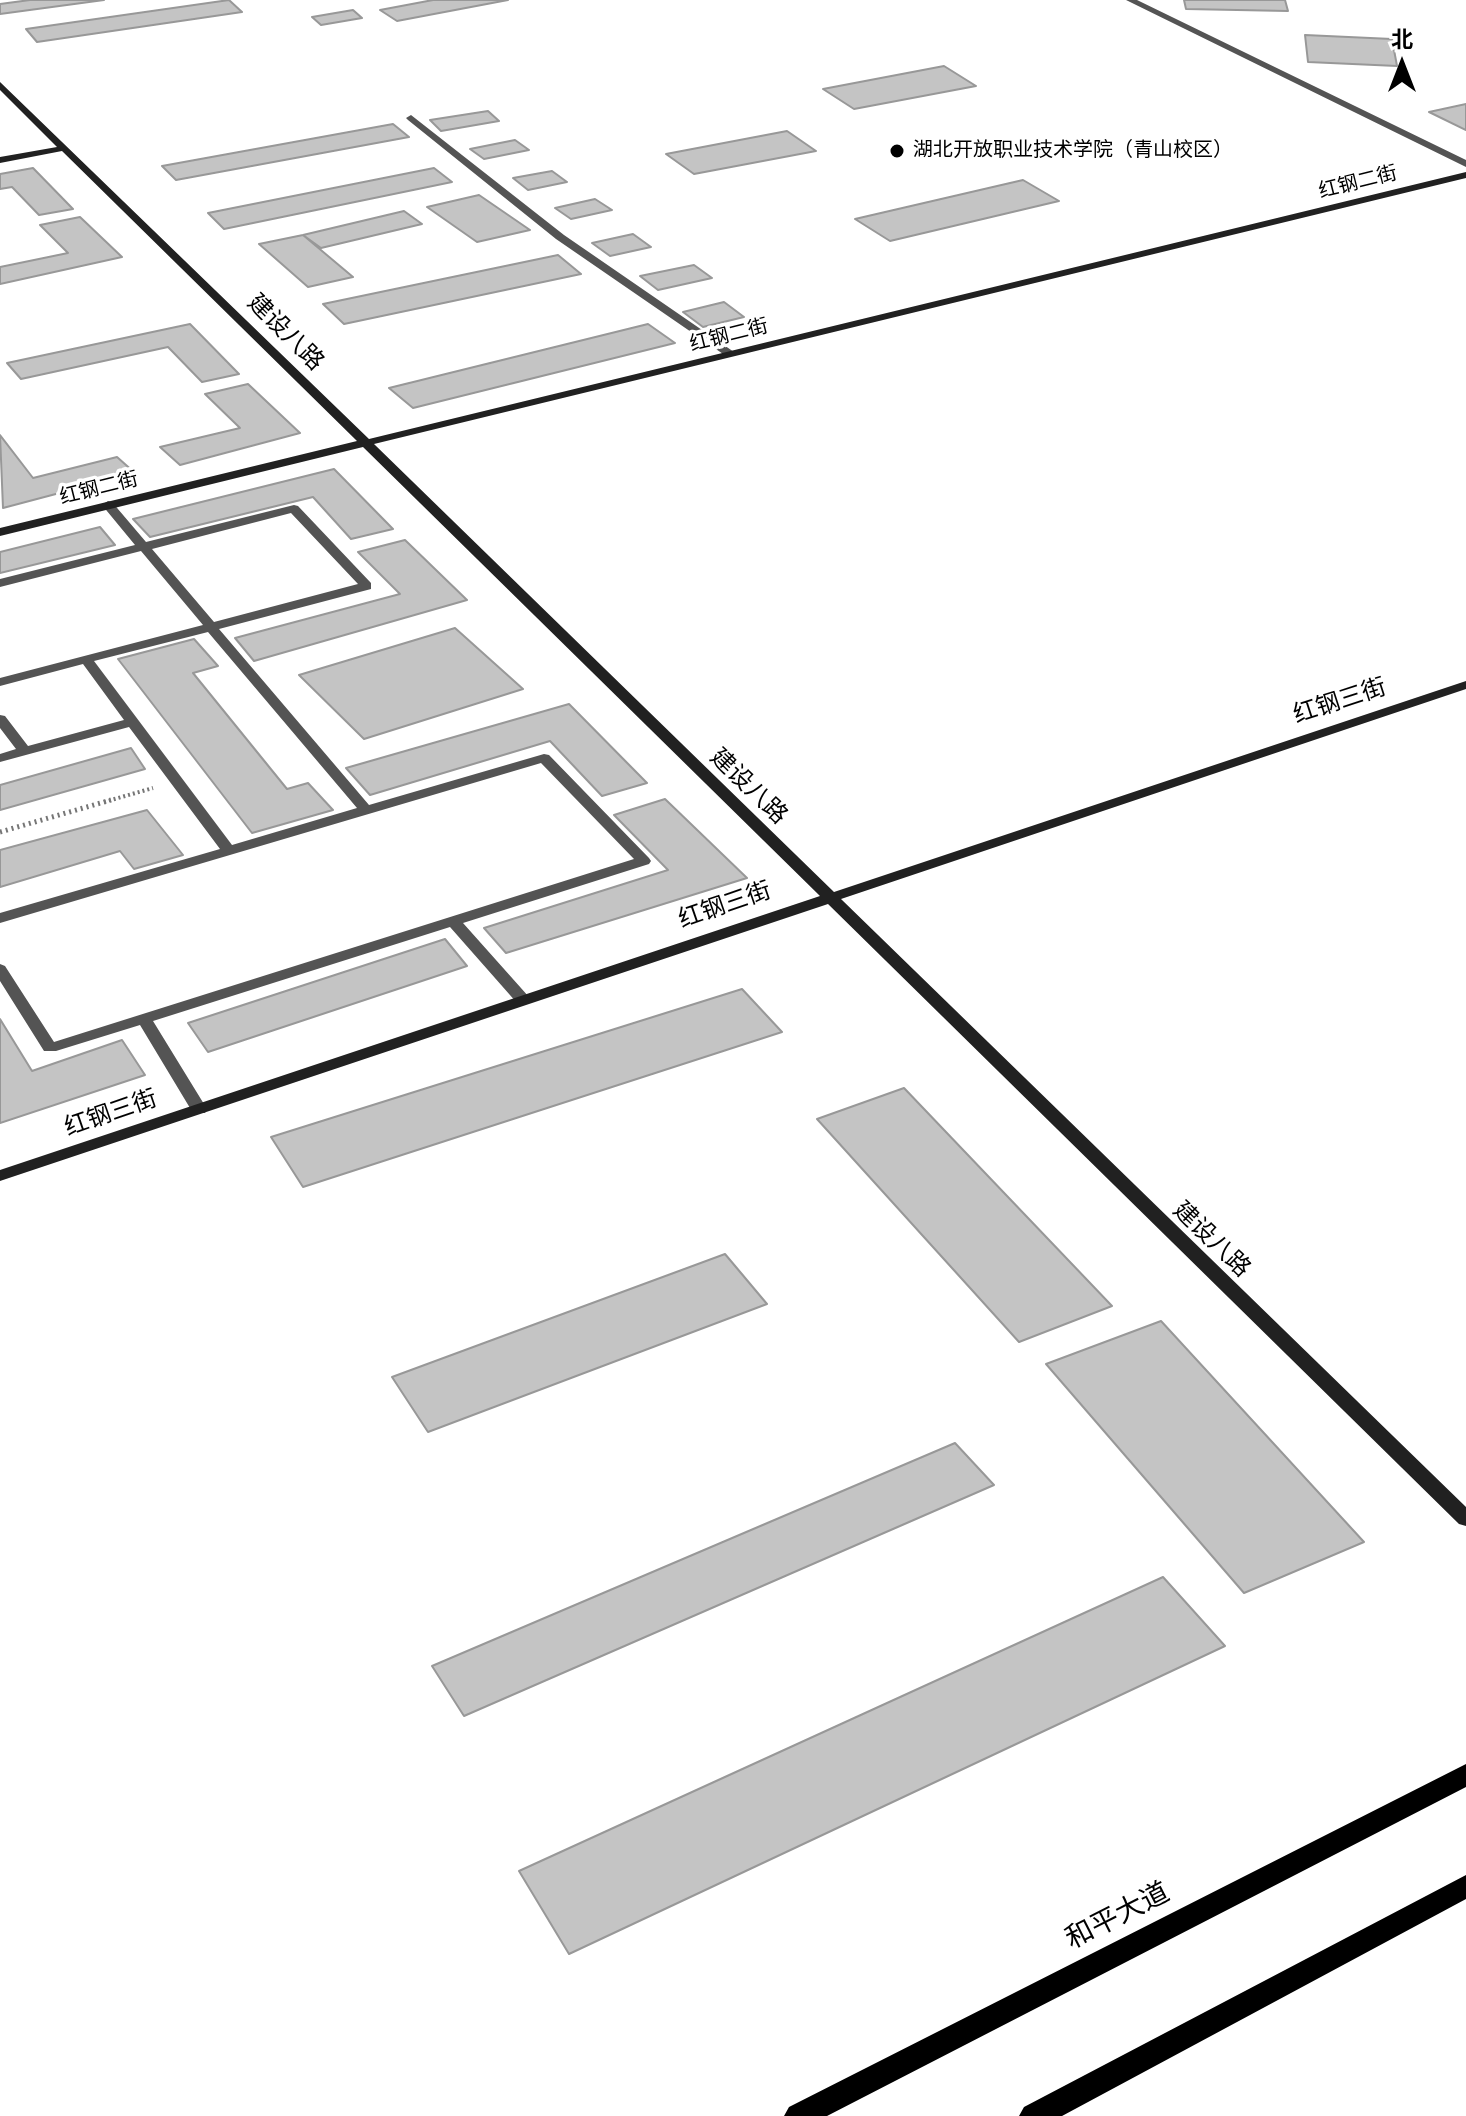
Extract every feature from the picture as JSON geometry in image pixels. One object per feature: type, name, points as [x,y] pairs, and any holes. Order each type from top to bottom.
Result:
[{"type":"main road","name":"和平大道","points":[[799,2116],[1466,1775]]},
{"type":"main road","points":[[1034,2116],[1466,1886]]},
{"type":"street","points":[[1130,0],[1466,164]]},
{"type":"street","name":"建设八路","points":[[0,85],[1466,1519]]},
{"type":"street","points":[[411,118],[560,237],[730,354]]},
{"type":"street","points":[[0,160],[65,148]]},
{"type":"street","name":"红钢二街","points":[[0,532],[1466,175]]},
{"type":"street","points":[[108,505],[366,810]]},
{"type":"street","points":[[0,583],[294,509],[367,586],[0,682]]},
{"type":"street","points":[[86,660],[228,850]]},
{"type":"street","name":"红钢三街","points":[[2,1172],[199,1109],[1466,685]]},
{"type":"street","points":[[0,719],[25,752]]},
{"type":"street","points":[[0,758],[132,722]]},
{"type":"street","points":[[0,918],[544,758],[644,861],[50,1048],[4,985],[0,969]]},
{"type":"street","points":[[453,921],[523,1000]]},
{"type":"street","points":[[144,1018],[199,1109]]},
{"type":"path","points":[[0,832],[177,781]]},
{"type":"building","points":[[30,0],[104,0],[0,14],[0,4]]},
{"type":"building","points":[[229,0],[242,12],[37,42],[26,29]]},
{"type":"building","points":[[433,0],[508,0],[397,21],[380,10]]},
{"type":"building","points":[[1184,0],[1285,0],[1288,11],[1186,9]]},
{"type":"building","points":[[353,10],[362,18],[321,25],[312,17]]},
{"type":"building","points":[[1305,35],[1392,39],[1397,66],[1308,62]]},
{"type":"building","points":[[944,66],[976,86],[854,109],[823,89]]},
{"type":"building","points":[[1466,104],[1466,130],[1429,112]]},
{"type":"building","points":[[488,111],[499,121],[441,131],[430,120]]},
{"type":"building","points":[[393,124],[409,137],[176,180],[162,166]]},
{"type":"building","points":[[787,131],[816,151],[694,174],[666,154]]},
{"type":"building","points":[[515,140],[529,150],[484,159],[470,149]]},
{"type":"building","points":[[33,168],[73,209],[39,215],[12,187],[0,189],[0,174]]},
{"type":"building","points":[[434,168],[452,182],[224,229],[208,213]]},
{"type":"building","points":[[552,171],[567,182],[528,190],[513,178]]},
{"type":"building","points":[[1023,180],[1059,201],[890,241],[855,219]]},
{"type":"building","points":[[479,195],[530,230],[477,242],[427,207]]},
{"type":"building","points":[[595,199],[612,210],[571,219],[555,208]]},
{"type":"building","points":[[404,211],[422,224],[321,248],[303,235]]},
{"type":"building","points":[[80,217],[122,257],[0,284],[0,267],[68,253],[40,225]]},
{"type":"building","points":[[633,234],[651,247],[610,256],[592,243]]},
{"type":"building","points":[[303,235],[353,277],[308,287],[259,244]]},
{"type":"building","points":[[558,255],[581,274],[344,324],[323,304]]},
{"type":"building","points":[[694,265],[712,278],[658,290],[640,276]]},
{"type":"building","points":[[724,302],[744,317],[703,327],[683,312]]},
{"type":"building","points":[[190,324],[239,374],[202,382],[168,347],[21,379],[7,363]]},
{"type":"building","points":[[648,324],[675,343],[413,408],[389,388]]},
{"type":"building","points":[[248,384],[300,433],[180,465],[160,447],[240,428],[205,394]]},
{"type":"building","points":[[0,435],[33,478],[117,457],[135,473],[3,508]]},
{"type":"building","points":[[334,469],[393,529],[351,539],[313,497],[150,537],[133,519]]},
{"type":"building","points":[[100,527],[115,545],[0,573],[0,552]]},
{"type":"building","points":[[405,540],[467,600],[254,661],[235,638],[400,594],[358,552]]},
{"type":"building","points":[[455,628],[523,689],[364,739],[299,675]]},
{"type":"building","points":[[194,639],[218,666],[193,673],[287,789],[308,783],[333,810],[252,833],[118,659]]},
{"type":"building","points":[[569,704],[647,783],[602,796],[550,741],[370,795],[346,768]]},
{"type":"building","points":[[131,748],[145,769],[0,810],[0,785]]},
{"type":"building","points":[[665,799],[747,878],[506,953],[484,928],[668,870],[614,815]]},
{"type":"building","points":[[147,810],[183,855],[134,869],[120,851],[0,887],[0,850]]},
{"type":"building","points":[[445,939],[467,966],[208,1052],[188,1023]]},
{"type":"building","points":[[742,989],[782,1032],[303,1187],[271,1137]]},
{"type":"building","points":[[0,1019],[32,1071],[122,1040],[145,1075],[0,1123]]},
{"type":"building","points":[[904,1088],[1112,1306],[1019,1342],[817,1119]]},
{"type":"building","points":[[725,1254],[767,1304],[428,1432],[392,1377]]},
{"type":"building","points":[[1161,1321],[1364,1542],[1244,1593],[1046,1364]]},
{"type":"building","points":[[955,1443],[994,1485],[464,1716],[432,1666]]},
{"type":"building","points":[[1163,1577],[1225,1646],[569,1954],[519,1871]]},
{"type":"place","name":"湖北开放职业技术学院（青山校区）","points":[[897,151]]}]
